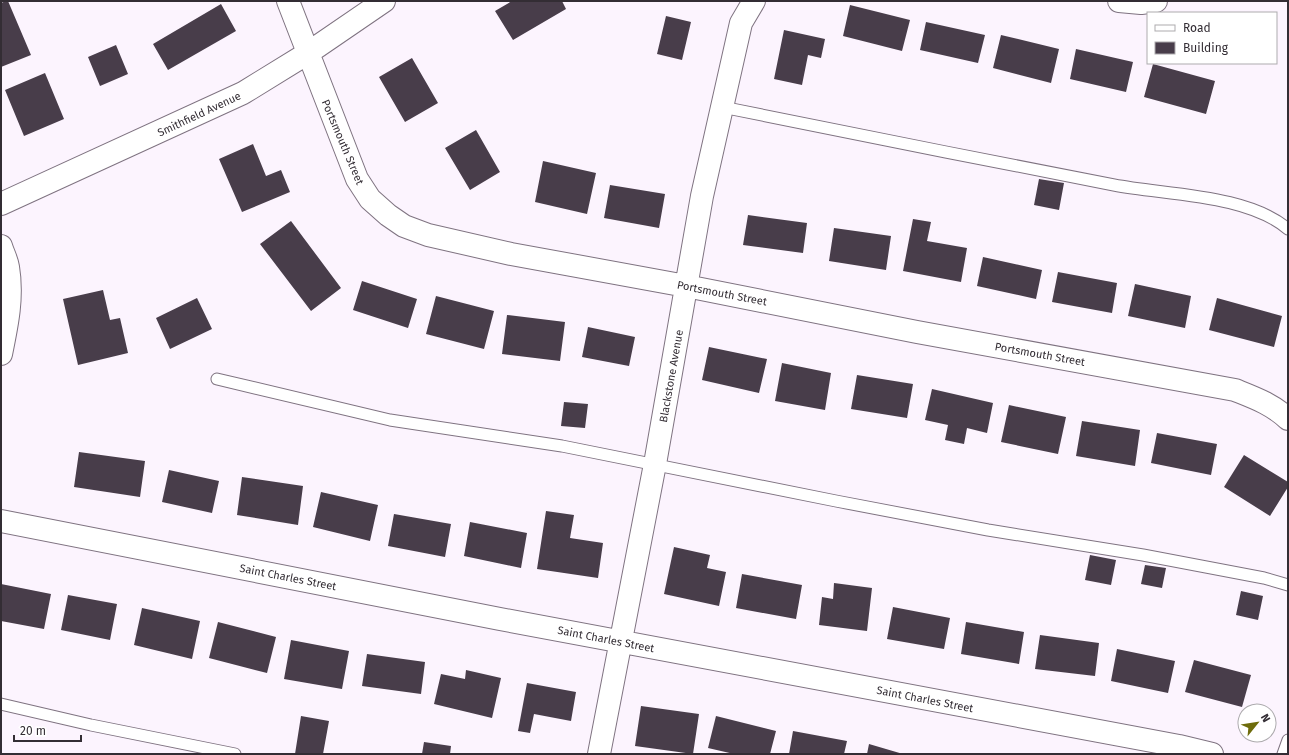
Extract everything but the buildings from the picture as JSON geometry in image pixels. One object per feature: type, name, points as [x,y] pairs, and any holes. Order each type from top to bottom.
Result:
[{"type":"street","name":"Portsmouth Street","points":[[288,1],[357,179],[370,199],[388,215],[404,226],[428,235],[511,254],[686,286],[917,332],[1235,390],[1277,409],[1288,419]]},
{"type":"street","name":"Smithfield Avenue","points":[[1,204],[244,93],[308,53],[384,1]]},
{"type":"street","name":"Blackstone Avenue","points":[[599,754],[655,464],[702,196],[741,23],[754,1]]},
{"type":"street","points":[[1119,1],[1141,3],[1156,1]]},
{"type":"street","points":[[1,246],[8,266],[11,292],[9,312],[1,354]]},
{"type":"street","name":"Saint Charles Street","points":[[1,521],[1212,754]]},
{"type":"lane","points":[[722,107],[1116,185],[1218,200],[1259,211],[1279,222],[1288,229]]},
{"type":"lane","points":[[217,379],[390,420],[562,446],[882,510],[988,530],[1143,555],[1264,578],[1288,585]]},
{"type":"lane","points":[[1,704],[91,725],[235,754]]},
{"type":"lane","points":[[1283,754],[1288,740]]}]
